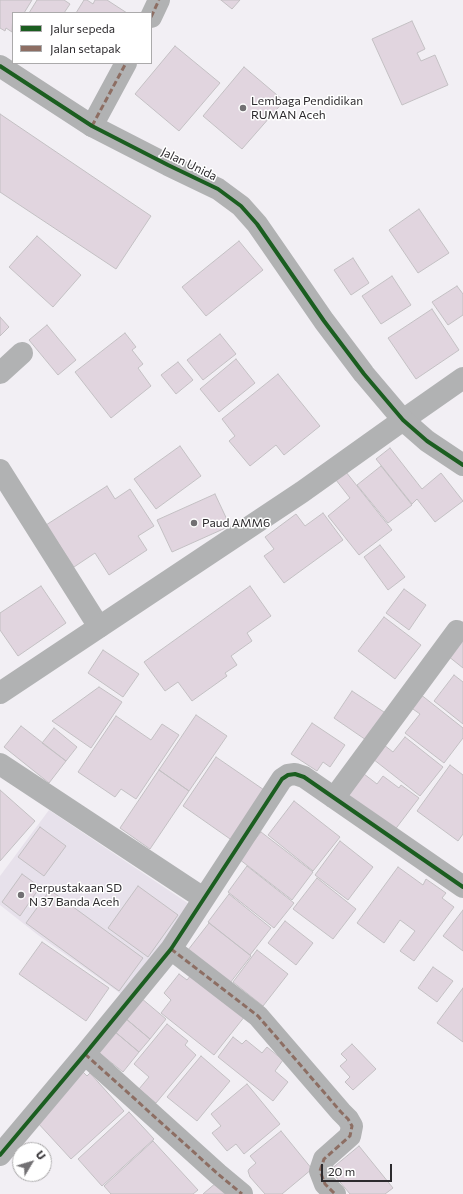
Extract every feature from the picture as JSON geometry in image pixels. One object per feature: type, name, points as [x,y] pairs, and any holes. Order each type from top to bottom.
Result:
[{"type":"street","points":[[152,15],[159,0]]},
{"type":"street","points":[[92,126],[113,84],[125,64]]},
{"type":"street","name":"Jalan Unida","points":[[0,66],[92,126],[218,189],[240,206],[257,224],[337,338],[403,420],[426,441],[463,465]]},
{"type":"street","points":[[0,373],[22,353]]},
{"type":"street","points":[[0,693],[302,492],[463,378]]},
{"type":"street","points":[[0,470],[100,626]]},
{"type":"street","points":[[334,798],[457,631]]},
{"type":"street","points":[[0,764],[204,898]]},
{"type":"street","points":[[0,1155],[85,1054],[171,948],[282,779],[288,775],[295,774],[304,777],[463,887]]},
{"type":"street","points":[[171,948],[258,1016],[348,1119],[352,1126],[350,1136],[324,1158],[320,1171],[325,1184],[335,1194]]},
{"type":"street","points":[[85,1054],[242,1194]]},
{"type":"shaded area","points":[[49,810],[192,906],[124,996],[38,935],[0,905],[0,876]]},
{"type":"building","points":[[0,0],[32,0],[25,12],[12,12],[12,32],[6,28],[5,31],[0,28]]},
{"type":"building","points":[[37,0],[64,0],[70,4],[65,12],[30,12]]},
{"type":"building","points":[[84,0],[87,0],[93,4],[95,0],[107,0],[125,12],[77,12]]},
{"type":"building","points":[[221,0],[240,0],[232,9]]},
{"type":"building","points":[[412,21],[425,49],[417,53],[421,61],[435,55],[448,85],[402,105],[372,39]]},
{"type":"building","points":[[175,46],[220,83],[179,131],[135,94]]},
{"type":"building","name":"Lembaga Pendidikan RUMAN Aceh","points":[[244,67],[284,101],[242,149],[203,116]]},
{"type":"building","points":[[0,114],[151,216],[116,269],[0,192]]},
{"type":"building","points":[[419,209],[449,253],[418,273],[389,230]]},
{"type":"building","points":[[37,236],[81,275],[53,307],[9,267]]},
{"type":"building","points":[[239,241],[263,270],[206,316],[182,287]]},
{"type":"building","points":[[353,258],[369,283],[351,295],[334,270]]},
{"type":"building","points":[[392,276],[411,305],[381,324],[362,296]]},
{"type":"building","points":[[457,286],[463,294],[463,315],[448,325],[432,302]]},
{"type":"building","points":[[432,309],[459,350],[416,379],[388,338]]},
{"type":"building","points":[[0,317],[9,327],[0,336]]},
{"type":"building","points":[[47,325],[76,360],[58,375],[29,340]]},
{"type":"building","points":[[125,333],[136,347],[132,350],[143,364],[138,368],[151,386],[111,418],[75,372]]},
{"type":"building","points":[[220,334],[236,354],[203,380],[187,360]]},
{"type":"building","points":[[236,359],[255,383],[219,412],[200,389]]},
{"type":"building","points":[[178,362],[193,380],[176,394],[161,375]]},
{"type":"building","points":[[278,374],[320,426],[284,455],[276,445],[250,466],[229,441],[235,436],[222,419]]},
{"type":"building","points":[[180,446],[201,476],[156,509],[134,479]]},
{"type":"building","points":[[390,448],[422,489],[441,473],[463,501],[435,522],[417,499],[412,504],[376,459]]},
{"type":"building","points":[[381,466],[412,505],[388,523],[357,485]]},
{"type":"building","points":[[346,472],[392,530],[359,555],[328,516],[350,498],[336,480]]},
{"type":"building","points":[[107,486],[115,499],[130,489],[154,526],[138,536],[147,550],[109,575],[95,553],[74,567],[46,525]]},
{"type":"building","name":"Paud AMM6","points":[[215,494],[230,526],[172,552],[157,520]]},
{"type":"building","points":[[323,513],[343,540],[284,583],[264,556],[274,549],[265,537],[296,514],[305,526]]},
{"type":"building","points":[[380,545],[405,577],[388,590],[364,557]]},
{"type":"building","points":[[41,586],[66,623],[18,656],[0,630],[0,613]]},
{"type":"building","points":[[250,586],[271,616],[247,633],[252,641],[231,656],[237,665],[225,673],[227,676],[192,701],[178,682],[165,691],[144,662]]},
{"type":"building","points":[[404,589],[426,605],[409,630],[386,613]]},
{"type":"building","points":[[384,617],[421,645],[395,679],[358,651]]},
{"type":"building","points":[[463,637],[463,668],[448,656]]},
{"type":"building","points":[[103,650],[139,674],[123,697],[88,673]]},
{"type":"building","points":[[454,675],[463,682],[463,724],[434,701]]},
{"type":"building","points":[[99,687],[122,702],[91,748],[52,721]]},
{"type":"building","points":[[352,691],[387,714],[369,742],[334,718]]},
{"type":"building","points":[[420,694],[463,728],[463,738],[444,763],[405,733],[420,714],[410,707]]},
{"type":"building","points":[[196,715],[227,736],[189,791],[159,770]]},
{"type":"building","points":[[116,716],[151,740],[162,724],[179,735],[136,799],[121,789],[115,797],[78,772]]},
{"type":"building","points":[[312,723],[345,745],[330,767],[323,762],[317,771],[291,754]]},
{"type":"building","points":[[21,726],[66,761],[49,783],[4,747]]},
{"type":"building","points":[[54,728],[77,747],[66,761],[42,743]]},
{"type":"building","points":[[405,737],[443,767],[420,796],[373,759],[384,745],[393,752]]},
{"type":"building","points":[[216,757],[267,792],[233,841],[183,806]]},
{"type":"building","points":[[450,765],[463,775],[463,834],[458,841],[417,811]]},
{"type":"building","points":[[159,770],[189,791],[150,849],[120,828]]},
{"type":"building","points":[[364,774],[377,784],[383,776],[399,788],[401,785],[419,798],[394,831],[348,796]]},
{"type":"building","points":[[0,790],[35,821],[0,861]]},
{"type":"building","points":[[294,801],[340,837],[313,871],[268,835]]},
{"type":"building","points":[[40,827],[66,846],[44,876],[18,857]]},
{"type":"building","points":[[261,832],[313,872],[292,900],[239,859]]},
{"type":"building","points":[[340,841],[373,867],[348,900],[315,875]]},
{"type":"building","points":[[247,866],[294,903],[274,928],[228,892]]},
{"type":"building","points":[[398,867],[423,885],[426,879],[446,893],[442,898],[454,907],[414,961],[400,951],[415,931],[400,920],[384,943],[357,923]]},
{"type":"building","name":"Perpustakaan SD N 37 Banda Aceh","points":[[22,874],[40,887],[20,916],[2,902]]},
{"type":"building","points":[[317,878],[356,909],[333,939],[293,909]]},
{"type":"building","points":[[138,886],[178,915],[148,957],[108,928]]},
{"type":"building","points":[[50,890],[143,958],[119,991],[26,923]]},
{"type":"building","points":[[229,894],[271,928],[250,955],[208,922]]},
{"type":"building","points":[[463,910],[463,951],[443,936]]},
{"type":"building","points":[[285,921],[313,943],[296,965],[268,943]]},
{"type":"building","points":[[209,923],[251,956],[230,983],[188,950]]},
{"type":"building","points":[[42,942],[109,988],[86,1021],[19,974]]},
{"type":"building","points":[[257,950],[288,974],[263,1006],[233,982]]},
{"type":"building","points":[[433,967],[453,981],[437,1002],[418,988]]},
{"type":"building","points":[[179,974],[187,980],[192,974],[245,1016],[214,1055],[161,1013],[171,1000],[164,993]]},
{"type":"building","points":[[463,988],[463,1042],[437,1023]]},
{"type":"building","points":[[141,998],[166,1019],[150,1039],[125,1018]]},
{"type":"building","points":[[125,1018],[150,1039],[139,1052],[114,1031]]},
{"type":"building","points":[[167,1024],[188,1041],[185,1045],[196,1055],[156,1103],[139,1089],[149,1077],[134,1064]]},
{"type":"building","points":[[114,1031],[139,1052],[123,1072],[97,1051]]},
{"type":"building","points":[[233,1037],[242,1044],[246,1040],[262,1053],[267,1047],[283,1060],[275,1071],[288,1082],[273,1101],[218,1057]]},
{"type":"building","points":[[352,1044],[376,1069],[353,1090],[345,1082],[350,1077],[340,1066],[347,1060],[341,1054]]},
{"type":"building","points":[[201,1056],[230,1081],[197,1121],[167,1097]]},
{"type":"building","points":[[82,1071],[87,1076],[90,1073],[124,1111],[71,1159],[37,1122]]},
{"type":"building","points":[[247,1084],[280,1124],[244,1154],[236,1144],[227,1151],[212,1133],[221,1126],[211,1114]]},
{"type":"building","points":[[129,1112],[154,1139],[102,1186],[78,1159]]},
{"type":"building","points":[[281,1131],[312,1169],[282,1194],[265,1194],[250,1177],[248,1171],[256,1163],[250,1156]]},
{"type":"building","points":[[153,1141],[198,1190],[193,1194],[111,1194],[104,1186]]},
{"type":"building","points":[[359,1146],[393,1188],[385,1194],[350,1194],[330,1170]]},
{"type":"building","points":[[217,1182],[227,1194],[203,1194]]},
{"type":"marked path","points":[[152,15],[159,0]]},
{"type":"marked path","points":[[92,126],[125,64]]},
{"type":"marked path","points":[[171,949],[258,1016],[348,1119],[352,1126],[350,1136],[324,1159],[320,1171],[325,1184],[335,1194]]},
{"type":"marked path","points":[[85,1054],[242,1194]]},
{"type":"cycle path","points":[[0,66],[92,126],[218,189],[241,206],[257,224],[324,321],[364,374],[403,420],[427,441],[463,465]]},
{"type":"cycle path","points":[[0,1155],[171,949],[282,779],[288,775],[295,774],[304,777],[463,887]]},
{"type":"place","name":"Lembaga Pendidikan RUMAN Aceh","points":[[243,108]]},
{"type":"place","name":"Paud AMM6","points":[[194,523]]},
{"type":"place","name":"Perpustakaan SD N 37 Banda Aceh","points":[[21,895]]}]
